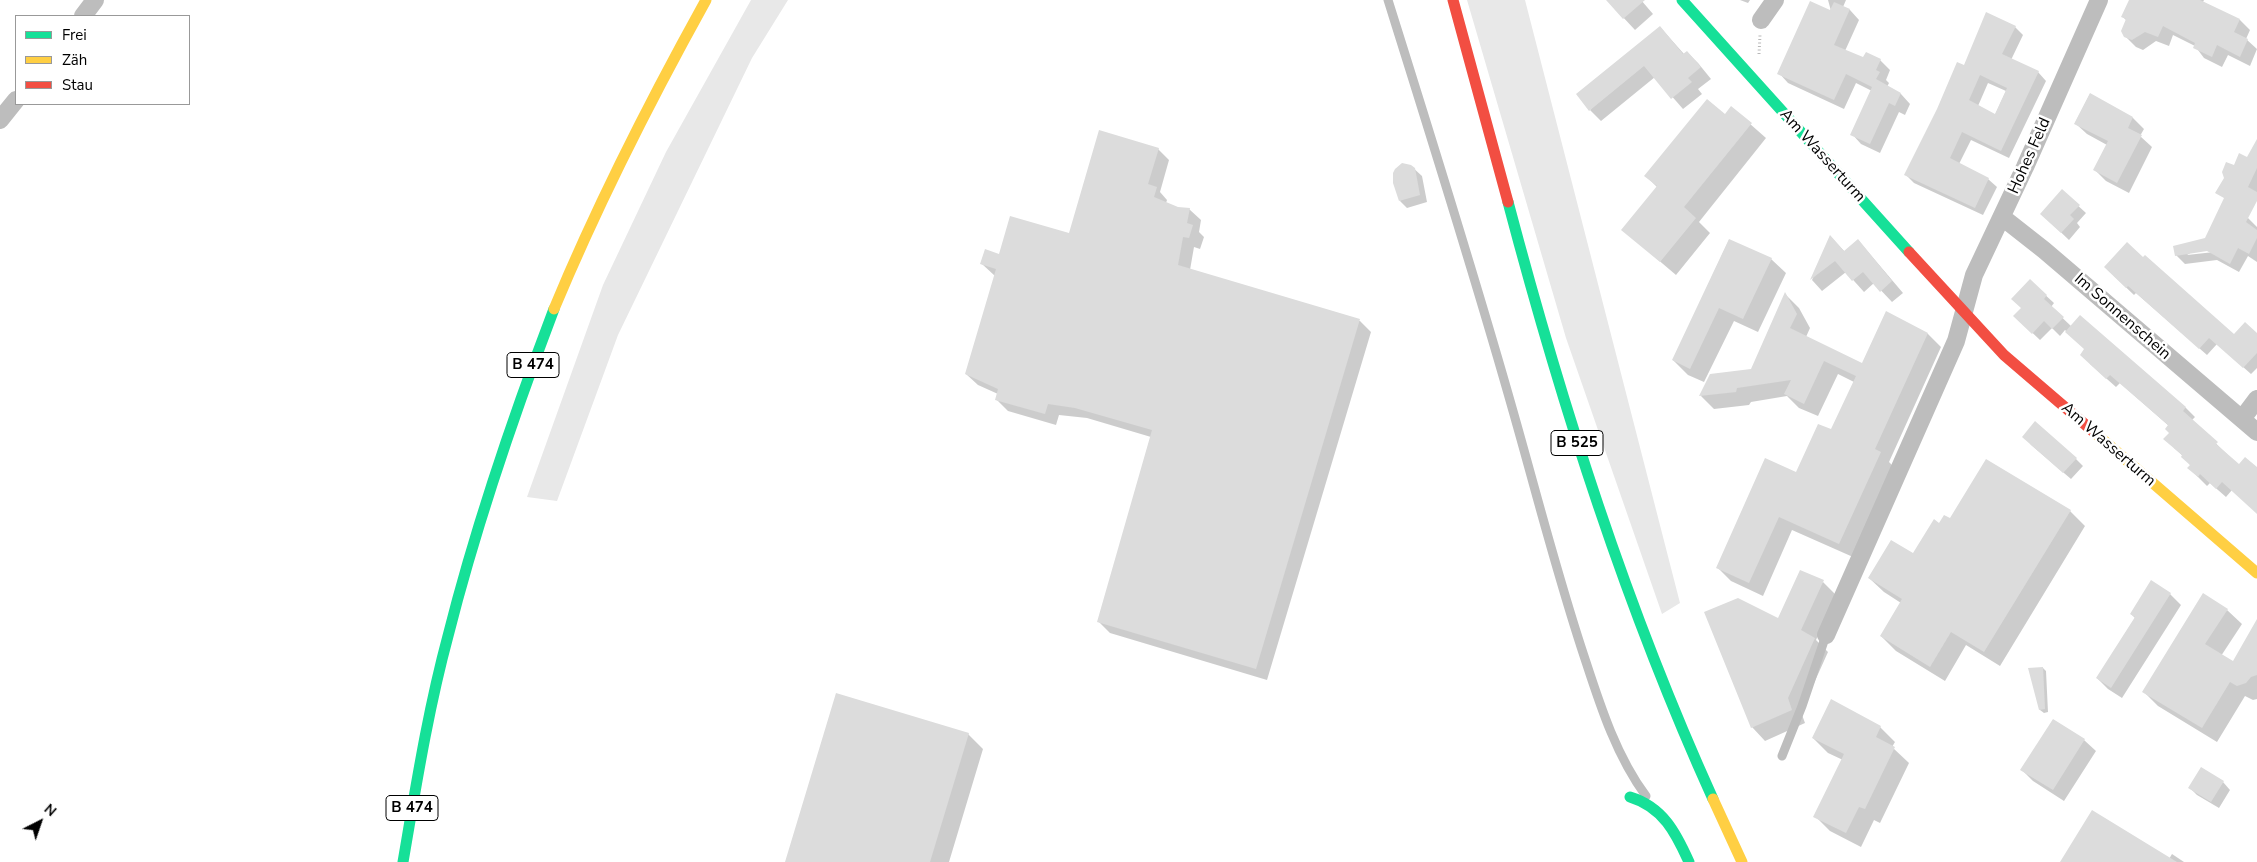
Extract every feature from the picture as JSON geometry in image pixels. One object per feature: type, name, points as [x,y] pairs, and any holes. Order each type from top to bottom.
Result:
[{"type":"main road","name":"B 474","points":[[402,862],[421,753],[441,668],[483,512],[509,430],[566,280],[653,96],[706,0]]},
{"type":"main road","name":"B 525","points":[[1453,0],[1547,344],[1593,494],[1646,642],[1687,744],[1742,862]]},
{"type":"main road","name":"Am Wasserturm","points":[[1682,0],[2004,355],[2257,573]]},
{"type":"main road","points":[[1630,797],[1654,806],[1666,818],[1689,862]]},
{"type":"street","points":[[84,15],[96,0]]},
{"type":"street","points":[[1761,20],[1775,0]]},
{"type":"street","name":"Hohes Feld","points":[[1963,312],[1974,276],[2099,0]]},
{"type":"street","points":[[0,120],[15,101]]},
{"type":"street","name":"Im Sonnenschein","points":[[2002,217],[2044,250],[2257,432]]},
{"type":"street","points":[[1826,635],[1956,341],[1963,312]]},
{"type":"street","points":[[2242,419],[2257,399]]},
{"type":"lane","points":[[1388,0],[1496,354],[1564,598],[1610,730],[1638,784],[1654,806]]},
{"type":"lane","points":[[1782,756],[1802,706],[1826,635]]},
{"type":"shaded area","points":[[751,0],[788,0],[752,58],[618,335],[557,501],[527,497],[603,285],[666,152]]},
{"type":"shaded area","points":[[1467,0],[1525,0],[1680,603],[1662,614],[1566,338]]},
{"type":"building","points":[[1606,0],[1645,0],[1623,19]]},
{"type":"building","points":[[2129,0],[2200,0],[2240,19],[2234,32],[2248,39],[2240,57],[2217,45],[2212,57],[2193,48],[2195,43],[2163,26],[2158,37],[2145,32],[2132,40],[2124,37],[2121,31],[2126,19],[2121,17]]},
{"type":"building","points":[[1810,1],[1830,10],[1834,2],[1850,9],[1834,45],[1863,57],[1866,52],[1881,59],[1876,70],[1880,72],[1876,79],[1901,93],[1895,106],[1889,103],[1870,144],[1850,135],[1872,87],[1846,74],[1834,100],[1777,74]]},
{"type":"building","points":[[1986,12],[2016,26],[2002,54],[2039,71],[2001,151],[1962,132],[1950,158],[1989,178],[1975,208],[1904,175],[1937,109],[1957,62],[1964,65]],"holes":[[[1980,75],[2007,88],[1995,114],[1969,100]]]},
{"type":"building","points":[[1660,26],[1683,54],[1687,51],[1701,67],[1688,78],[1692,82],[1671,99],[1644,66],[1589,111],[1576,94]]},
{"type":"building","points":[[2090,93],[2133,117],[2128,128],[2142,135],[2117,183],[2093,170],[2108,141],[2074,124]]},
{"type":"building","points":[[1707,99],[1725,114],[1731,106],[1752,123],[1684,207],[1696,218],[1660,262],[1621,230],[1657,186],[1644,176]]},
{"type":"building","points":[[1099,130],[1159,148],[1148,184],[1157,187],[1154,197],[1178,207],[1190,208],[1187,223],[1193,225],[1189,238],[1183,237],[1178,265],[1360,319],[1256,669],[1097,622],[1152,430],[1075,408],[1048,404],[1045,414],[995,400],[998,389],[965,374],[996,269],[980,264],[985,249],[999,254],[1010,216],[1069,233]]},
{"type":"building","points":[[2257,139],[2257,168],[2248,187],[2257,192],[2257,201],[2246,222],[2257,230],[2257,238],[2249,254],[2238,248],[2230,264],[2207,251],[2175,256],[2173,246],[2205,238],[2224,198],[2215,193],[2224,178],[2222,172],[2226,162],[2234,165],[2239,153],[2247,157]]},
{"type":"building","points":[[1402,163],[1415,168],[1420,195],[1399,201],[1393,183],[1393,173]]},
{"type":"building","points":[[2062,189],[2080,205],[2070,215],[2074,219],[2061,233],[2040,214]]},
{"type":"building","points":[[1830,235],[1844,251],[1858,239],[1892,281],[1880,292],[1863,272],[1852,281],[1835,261],[1810,280]]},
{"type":"building","points":[[1729,239],[1772,258],[1743,319],[1719,308],[1690,369],[1672,360]]},
{"type":"building","points":[[2127,242],[2143,257],[2145,255],[2234,334],[2245,322],[2257,333],[2257,353],[2243,368],[2209,338],[2199,349],[2128,286],[2126,288],[2104,267]]},
{"type":"building","points":[[2030,279],[2047,295],[2044,299],[2064,317],[2052,329],[2044,321],[2032,334],[2013,316],[2021,308],[2011,299]]},
{"type":"building","points":[[1785,292],[1797,314],[1790,328],[1862,363],[1886,311],[1928,333],[1875,449],[1881,452],[1839,544],[1779,517],[1749,583],[1716,568],[1765,458],[1796,472],[1818,424],[1831,429],[1856,376],[1824,361],[1804,404],[1784,394],[1791,380],[1737,388],[1736,392],[1699,396],[1710,374],[1751,369]]},
{"type":"building","points":[[2080,315],[2186,407],[2183,411],[2218,442],[2216,444],[2239,464],[2245,457],[2257,467],[2257,514],[2222,482],[2216,489],[2200,474],[2198,477],[2187,468],[2190,465],[2181,457],[2182,455],[2163,439],[2169,433],[2165,429],[2168,425],[2110,375],[2106,379],[2080,355],[2084,349],[2065,332]]},
{"type":"building","points":[[2035,421],[2077,458],[2063,473],[2022,437]]},
{"type":"building","points":[[1986,459],[2071,510],[1984,652],[1951,632],[1930,667],[1880,636],[1902,599],[1868,578],[1891,540],[1913,553],[1934,519],[1939,523],[1944,515],[1950,518]]},
{"type":"building","points":[[1800,570],[1824,580],[1801,630],[1815,638],[1788,698],[1792,710],[1751,728],[1704,612],[1738,598],[1778,618]]},
{"type":"building","points":[[2151,580],[2171,593],[2111,688],[2096,678],[2135,617],[2130,614]]},
{"type":"building","points":[[2203,593],[2228,609],[2205,644],[2233,661],[2257,619],[2257,675],[2251,677],[2246,683],[2237,686],[2230,682],[2202,728],[2142,692]]},
{"type":"building","points":[[2043,667],[2045,709],[2039,710],[2028,668]]},
{"type":"building","points":[[836,693],[969,733],[930,862],[785,862]]},
{"type":"building","points":[[1831,699],[1881,726],[1876,737],[1895,747],[1865,809],[1859,807],[1846,833],[1813,817],[1844,754],[1812,738]]},
{"type":"building","points":[[2053,719],[2085,739],[2053,790],[2020,770]]},
{"type":"building","points":[[2201,767],[2224,781],[2211,802],[2188,788]]},
{"type":"building","points":[[2092,810],[2177,862],[2060,862]]},
{"type":"traffic: fast","points":[[1682,0],[1909,252]]},
{"type":"traffic: fast","points":[[1508,202],[1551,354],[1598,505],[1652,653],[1681,727],[1713,799]]},
{"type":"traffic: fast","points":[[403,862],[428,720],[459,595],[496,471],[554,309]]},
{"type":"traffic: fast","points":[[1630,797],[1641,801],[1660,814],[1673,831],[1689,862]]},
{"type":"traffic: slow","points":[[554,309],[588,230],[665,76],[706,0]]},
{"type":"traffic: slow","points":[[2095,433],[2257,573]]},
{"type":"traffic: slow","points":[[1713,799],[1742,862]]},
{"type":"traffic: jam","points":[[1453,0],[1508,202]]},
{"type":"traffic: jam","points":[[1909,252],[2004,355],[2095,433]]}]
